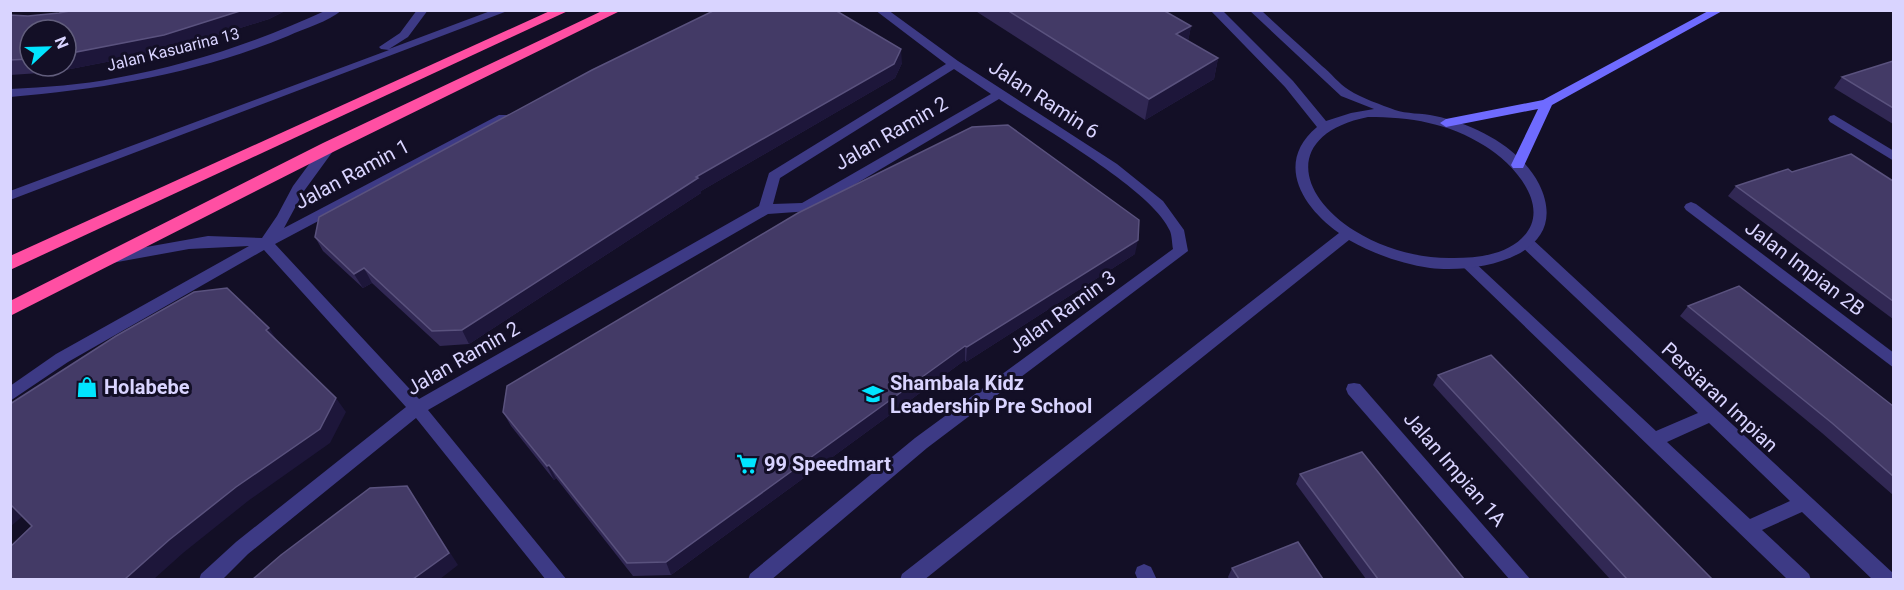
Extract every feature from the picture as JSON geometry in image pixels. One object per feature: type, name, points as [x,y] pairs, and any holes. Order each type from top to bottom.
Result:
[{"type":"highway","points":[[10,264],[228,162],[564,10]]},
{"type":"highway","points":[[10,309],[329,147],[616,10]]},
{"type":"main road","points":[[1446,123],[1547,103],[1719,10]]},
{"type":"main road","points":[[1518,165],[1547,103]]},
{"type":"street","name":"Jalan Kasuarina 13","points":[[10,93],[85,87],[159,72],[233,52],[294,31],[337,10]]},
{"type":"street","points":[[357,64],[404,35],[423,10]]},
{"type":"street","points":[[10,196],[505,10]]},
{"type":"street","name":"Jalan Ramin 6","points":[[880,10],[954,64],[1112,167],[1158,204],[1177,230]]},
{"type":"street","points":[[1215,10],[1289,84],[1324,127]]},
{"type":"street","points":[[1254,10],[1345,93],[1394,113],[1446,123],[1489,143],[1518,165],[1538,197],[1540,214],[1536,229],[1526,242],[1501,257],[1467,264],[1436,264],[1405,258],[1374,248],[1348,233],[1321,211],[1304,187],[1300,163],[1307,143],[1324,127],[1344,118],[1394,113]]},
{"type":"street","name":"Jalan Ramin 2","points":[[765,209],[774,176],[954,64]]},
{"type":"street","name":"Jalan Ramin 2","points":[[208,579],[242,548],[417,408],[765,209],[804,207],[1001,93]]},
{"type":"street","name":"Jalan Ramin 1","points":[[10,395],[62,358],[266,243],[515,112]]},
{"type":"street","points":[[1834,119],[1893,157]]},
{"type":"street","points":[[266,243],[283,218],[298,189],[329,147]]},
{"type":"street","name":"Jalan Impian 2B","points":[[1691,207],[1893,362]]},
{"type":"street","name":"Jalan Ramin 3","points":[[757,579],[921,443],[1181,251],[1177,230]]},
{"type":"street","points":[[909,579],[1348,233]]},
{"type":"street","points":[[112,258],[201,242],[246,240],[266,243],[417,408],[558,579]]},
{"type":"street","name":"Persiaran Impian","points":[[1526,242],[1709,416],[1887,579]]},
{"type":"street","points":[[1467,264],[1746,529],[1802,579]]},
{"type":"street","name":"Jalan Impian 1A","points":[[1354,389],[1522,579]]},
{"type":"street","points":[[1653,440],[1709,416]]},
{"type":"street","points":[[1746,529],[1803,502]]},
{"type":"building","points":[[75,10],[243,10],[164,35],[78,52],[78,18],[18,18],[18,60],[10,60],[10,15]]},
{"type":"building","points":[[715,10],[835,10],[901,49],[894,64],[696,177],[698,178],[462,330],[432,331],[364,268],[354,274],[315,237],[319,217],[592,70]]},
{"type":"building","points":[[1007,10],[1163,10],[1191,26],[1176,34],[1218,58],[1149,99]]},
{"type":"building","points":[[1893,61],[1893,108],[1842,77]]},
{"type":"building","points":[[1008,125],[1139,220],[1138,240],[967,347],[965,346],[666,562],[627,563],[549,465],[547,466],[503,412],[507,386],[798,213],[972,127]]},
{"type":"building","points":[[1851,154],[1893,181],[1893,301],[1736,186],[1788,169],[1792,172]]},
{"type":"building","points":[[1739,286],[1893,406],[1893,476],[1832,423],[1688,306]]},
{"type":"building","points":[[227,288],[269,328],[266,330],[336,398],[320,429],[236,487],[169,540],[125,579],[10,579],[10,547],[32,526],[10,504],[10,404],[116,336],[194,292]]},
{"type":"building","points":[[1491,355],[1712,579],[1627,579],[1438,375]]},
{"type":"building","points":[[1362,452],[1464,579],[1378,579],[1300,474]]},
{"type":"building","points":[[407,486],[449,553],[413,579],[253,579],[370,488]]},
{"type":"building","points":[[1298,542],[1323,579],[1239,579],[1232,568]]},
{"type":"place","name":"Holabebe","points":[[87,387]]},
{"type":"place","name":"Shambala Kidz Leadership Pre School","points":[[873,394]]},
{"type":"place","name":"99 Speedmart","points":[[747,464]]}]
